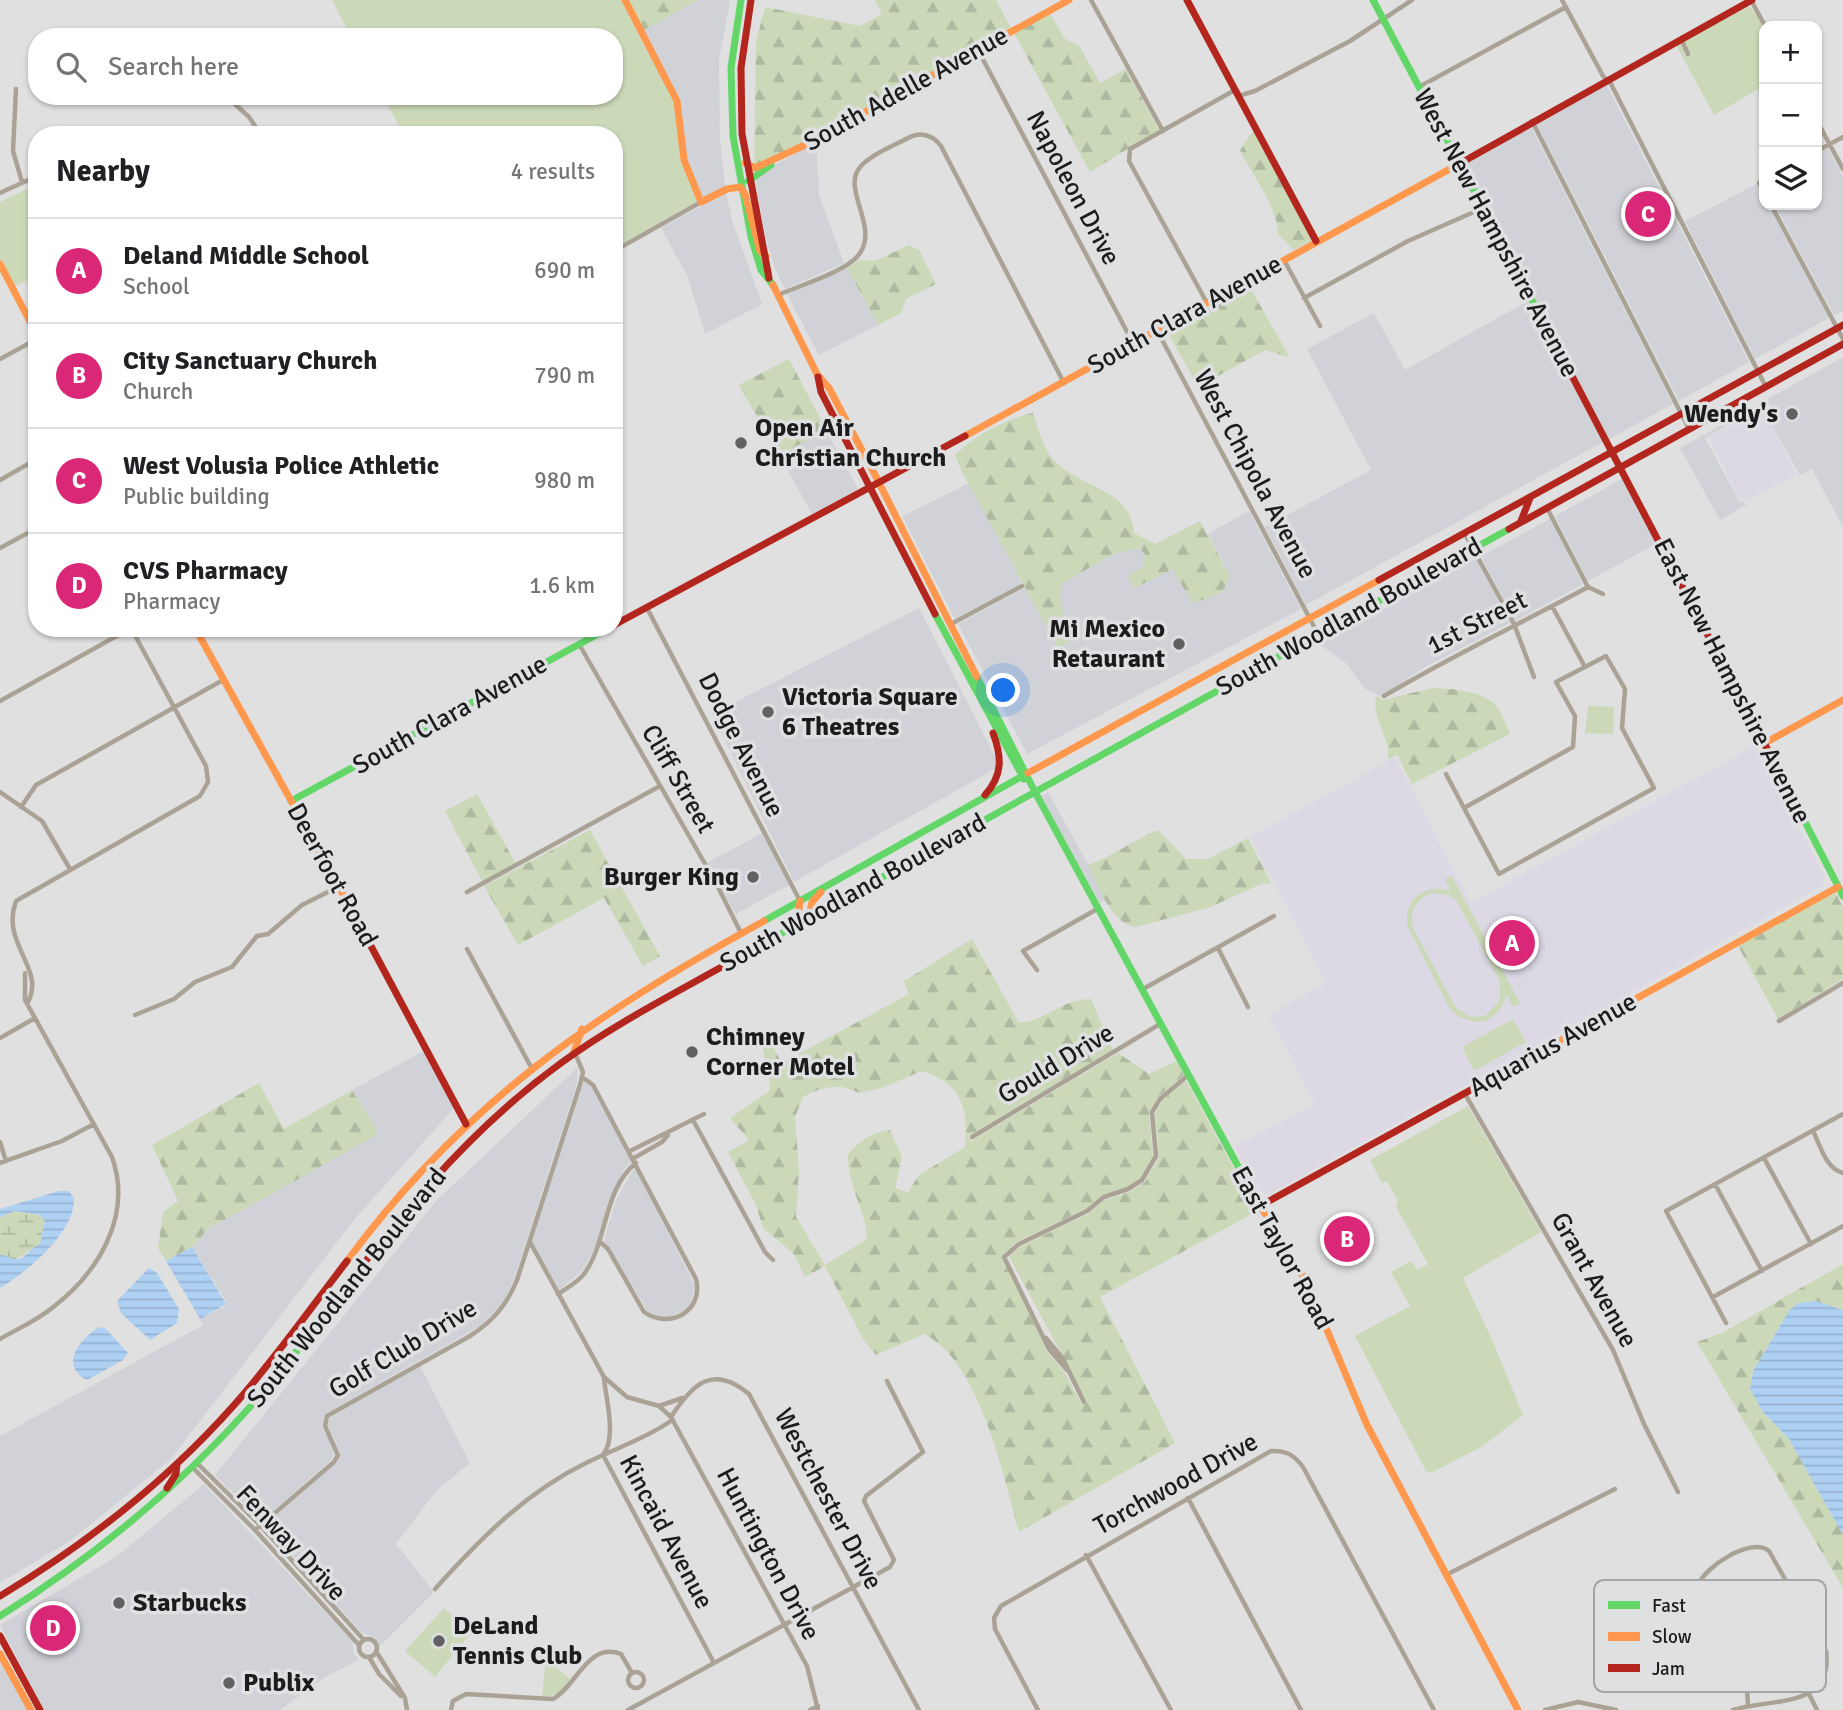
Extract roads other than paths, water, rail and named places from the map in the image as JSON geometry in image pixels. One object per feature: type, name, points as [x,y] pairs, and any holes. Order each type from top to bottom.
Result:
[{"type":"main road","points":[[625,0],[677,101],[684,160],[701,202],[738,186]]},
{"type":"main road","points":[[741,0],[730,93],[738,186],[761,270],[769,278]]},
{"type":"main road","points":[[749,0],[744,34],[740,108],[747,181],[769,278],[817,374],[821,392],[941,628],[983,708],[1025,775]]},
{"type":"main road","name":"South Adelle Avenue","points":[[747,181],[780,158],[1069,0]]},
{"type":"main road","points":[[1187,0],[1316,241]]},
{"type":"main road","name":"West New Hampshire Avenue","points":[[1373,0],[1619,466]]},
{"type":"main road","name":"South Clara Avenue","points":[[623,620],[1135,345],[1316,241],[1752,0]]},
{"type":"main road","points":[[730,93],[734,100],[739,167],[746,172]]},
{"type":"main road","name":"South Adelle Avenue","points":[[744,162],[755,168],[780,158]]},
{"type":"main road","points":[[738,186],[745,194],[760,251],[766,256]]},
{"type":"main road","points":[[0,264],[28,319]]},
{"type":"main road","name":"South Woodland Boulevard","points":[[0,1596],[92,1538],[201,1441],[252,1385],[393,1201],[487,1104],[531,1066],[583,1027],[646,986],[978,801],[1527,502],[1549,487],[1840,327]]},
{"type":"main road","name":"South Woodland Boulevard","points":[[0,1616],[75,1567],[147,1511],[196,1466],[259,1399],[407,1206],[475,1135],[520,1094],[574,1052],[809,917],[1619,466],[1766,387],[1843,341]]},
{"type":"main road","points":[[817,374],[829,388],[878,482],[1025,775]]},
{"type":"main road","name":"East New Hampshire Avenue","points":[[1619,466],[1763,744],[1840,885],[1843,897]]},
{"type":"main road","points":[[1521,522],[1527,502],[1544,508],[1549,487]]},
{"type":"main road","points":[[912,570],[920,576],[942,620],[950,624]]},
{"type":"main road","points":[[941,628],[947,631],[965,665],[975,673]]},
{"type":"main road","name":"Deerfoot Road","points":[[200,637],[466,1124]]},
{"type":"main road","name":"South Clara Avenue","points":[[291,801],[592,637]]},
{"type":"main road","points":[[1763,744],[1843,700]]},
{"type":"main road","points":[[978,801],[992,789],[1002,763],[983,708]]},
{"type":"main road","name":"East Taylor Road","points":[[1025,775],[1100,908],[1235,1166],[1262,1206],[1315,1299],[1367,1426],[1518,1710]]},
{"type":"main road","name":"Aquarius Avenue","points":[[1262,1206],[1840,885]]},
{"type":"main road","points":[[809,917],[812,902],[825,887]]},
{"type":"main road","points":[[789,929],[798,916],[800,901]]},
{"type":"main road","points":[[574,1052],[576,1040],[583,1027]]},
{"type":"main road","points":[[475,1135],[475,1125],[487,1104]]},
{"type":"main road","points":[[457,1152],[466,1124]]},
{"type":"main road","points":[[196,1466],[194,1458],[201,1441]]},
{"type":"main road","points":[[147,1511],[154,1499],[170,1485],[177,1464]]},
{"type":"main road","points":[[0,1636],[40,1710]]},
{"type":"main road","points":[[0,1654],[31,1710]]},
{"type":"street","points":[[1091,0],[1163,131]]},
{"type":"street","points":[[1207,303],[1129,161],[1130,149],[1236,93],[1255,91],[1350,41],[1382,17],[1412,0]]},
{"type":"street","points":[[1562,0],[1607,80],[1766,387]]},
{"type":"street","points":[[1752,0],[1762,21]]},
{"type":"street","points":[[1419,88],[1566,7]]},
{"type":"street","points":[[1681,40],[1688,54]]},
{"type":"street","name":"Napoleon Drive","points":[[978,50],[1135,345]]},
{"type":"street","points":[[16,89],[13,151],[22,182]]},
{"type":"street","points":[[236,105],[255,126]]},
{"type":"street","points":[[1532,121],[1689,429]]},
{"type":"street","points":[[1822,130],[1843,169]]},
{"type":"street","points":[[776,295],[857,258],[865,242],[866,229],[854,183],[859,167],[912,135],[925,135],[941,146],[1064,383]]},
{"type":"street","points":[[1822,148],[1843,137]]},
{"type":"street","points":[[0,193],[28,180]]},
{"type":"street","points":[[623,246],[701,202]]},
{"type":"street","points":[[1304,298],[1408,241],[1483,208]]},
{"type":"street","points":[[1774,210],[1840,327],[1843,341]]},
{"type":"street","points":[[1283,260],[1320,327]]},
{"type":"street","name":"West Chipola Avenue","points":[[1158,331],[1318,634]]},
{"type":"street","points":[[0,359],[28,342]]},
{"type":"street","points":[[0,480],[28,465]]},
{"type":"street","points":[[1544,508],[1588,587],[1603,594]]},
{"type":"street","points":[[0,548],[28,533]]},
{"type":"street","points":[[1465,534],[1514,624],[1534,677]]},
{"type":"street","points":[[950,624],[1023,586]]},
{"type":"street","name":"1st Street","points":[[1384,696],[1449,657],[1514,624],[1524,622],[1588,587]]},
{"type":"street","points":[[1552,606],[1585,667]]},
{"type":"street","name":"Dodge Avenue","points":[[646,608],[800,901]]},
{"type":"street","points":[[0,701],[115,637]]},
{"type":"street","points":[[6,933],[6,920],[16,901],[204,791],[208,771],[136,637]]},
{"type":"street","name":"Cliff Street","points":[[579,644],[741,933]]},
{"type":"street","points":[[1446,774],[1464,808],[1499,874],[1654,788],[1622,728],[1625,690],[1606,656],[1556,682],[1575,716],[1573,747],[1464,808]]},
{"type":"street","points":[[21,807],[36,785],[223,680]]},
{"type":"street","points":[[467,892],[660,786]]},
{"type":"street","points":[[0,792],[47,827],[70,869]]},
{"type":"street","points":[[135,1016],[174,999],[195,982],[232,967],[257,936],[268,934],[302,905],[338,887]]},
{"type":"street","points":[[1037,970],[1023,951],[1100,908]]},
{"type":"street","points":[[1143,989],[1274,916]]},
{"type":"street","points":[[0,1339],[60,1301],[102,1252],[113,1232],[119,1205],[117,1173],[94,1124],[35,1018],[28,1002],[31,981],[10,944]]},
{"type":"street","points":[[1218,948],[1248,1007]]},
{"type":"street","points":[[467,949],[531,1066]]},
{"type":"street","points":[[1779,1021],[1843,983]]},
{"type":"street","points":[[0,1038],[35,1018]]},
{"type":"street","name":"Gould Drive","points":[[972,1138],[1161,1024]]},
{"type":"street","points":[[574,1052],[582,1066],[582,1077],[593,1085],[696,1279],[697,1292],[693,1305],[687,1312],[670,1320],[650,1317],[644,1312],[608,1249],[600,1242]]},
{"type":"street","points":[[1084,1402],[1067,1370],[1049,1349],[1046,1338],[1004,1257],[1019,1244],[1087,1211],[1104,1197],[1128,1189],[1142,1180],[1156,1156],[1152,1112],[1160,1098],[1187,1076]]},
{"type":"street","name":"Golf Club Drive","points":[[256,1530],[334,1462],[338,1455],[325,1426],[327,1416],[490,1324],[512,1293],[582,1077]]},
{"type":"street","name":"Grant Avenue","points":[[1465,1094],[1613,1350],[1644,1424],[1678,1492]]},
{"type":"street","points":[[629,1151],[704,1114]]},
{"type":"street","points":[[1726,1323],[1666,1212],[1843,1114]]},
{"type":"street","points":[[693,1120],[773,1261]]},
{"type":"street","points":[[0,1163],[62,1141],[94,1124]]},
{"type":"street","points":[[1813,1131],[1828,1162],[1835,1171],[1843,1173]]},
{"type":"street","points":[[558,1294],[582,1276],[600,1242],[613,1199],[628,1169],[635,1160],[663,1142],[668,1134]]},
{"type":"street","points":[[0,1142],[6,1161]]},
{"type":"street","points":[[1764,1158],[1811,1244]]},
{"type":"street","points":[[1716,1184],[1762,1271]]},
{"type":"street","points":[[1713,1297],[1843,1226]]},
{"type":"street","points":[[529,1241],[604,1377]]},
{"type":"street","points":[[304,1317],[315,1326]]},
{"type":"street","name":"Huntington Drive","points":[[604,1377],[627,1397],[659,1406],[672,1418],[782,1625],[807,1666],[818,1708]]},
{"type":"street","name":"Kincaid Avenue","points":[[604,1377],[609,1448],[603,1455],[713,1661]]},
{"type":"street","name":"Westchester Drive","points":[[672,1418],[684,1397],[697,1385],[713,1379],[737,1384],[749,1394],[919,1710]]},
{"type":"street","points":[[628,1710],[713,1661],[881,1574],[894,1560],[866,1511],[866,1496],[923,1451],[887,1381]]},
{"type":"street","points":[[659,1406],[684,1397]]},
{"type":"street","points":[[435,1589],[481,1539],[538,1491],[672,1418]]},
{"type":"street","name":"Torchwood Drive","points":[[1038,1710],[1000,1641],[994,1618],[1006,1600],[1270,1451],[1290,1454],[1298,1460],[1434,1710]]},
{"type":"street","name":"Fenway Drive","points":[[196,1466],[261,1525],[364,1640],[373,1640],[377,1657],[405,1699],[407,1710]]},
{"type":"street","name":"Fenway Drive","points":[[196,1466],[359,1645],[360,1652],[368,1657],[379,1674],[405,1699]]},
{"type":"street","points":[[1446,1575],[1615,1489]]},
{"type":"street","points":[[1188,1497],[1301,1710]]},
{"type":"street","points":[[1701,1580],[1708,1569],[1747,1547],[1760,1545],[1769,1551],[1786,1580]]},
{"type":"street","points":[[1086,1555],[1171,1710]]},
{"type":"street","points":[[359,1645],[364,1640]]},
{"type":"street","points":[[368,1657],[376,1651]]},
{"type":"street","points":[[451,1710],[453,1700],[466,1694],[553,1699],[564,1692],[590,1658],[604,1653],[621,1654],[632,1673]]},
{"type":"street","points":[[1747,1692],[1748,1706]]},
{"type":"street","points":[[1733,1710],[1748,1706],[1787,1705],[1812,1692]]},
{"type":"street","points":[[1809,1694],[1817,1710]]},
{"type":"street","points":[[1545,1710],[1578,1702],[1616,1710]]},
{"type":"street","points":[[810,1710],[818,1708]]},
{"type":"water","points":[[59,1191],[69,1191],[74,1199],[67,1225],[35,1262],[0,1288],[0,1255],[16,1259],[25,1256],[40,1244],[45,1221],[40,1215],[15,1211],[0,1217],[0,1209]]},
{"type":"water","points":[[192,1247],[226,1304],[200,1319],[166,1261]]},
{"type":"water","points":[[149,1268],[157,1273],[179,1309],[177,1323],[150,1340],[121,1313],[117,1301]]},
{"type":"water","points":[[1816,1301],[1843,1310],[1843,1535],[1789,1439],[1763,1412],[1750,1389],[1753,1371],[1789,1311],[1798,1303]]},
{"type":"water","points":[[100,1327],[105,1328],[128,1353],[123,1360],[87,1380],[78,1374],[73,1360],[80,1344]]},
{"type":"place","name":"West Volusia Police Athletic","points":[[1648,214]]},
{"type":"place","name":"Wendy's","points":[[1792,414]]},
{"type":"place","name":"Open Air Christian Church","points":[[741,443]]},
{"type":"place","name":"Mi Mexico Retaurant","points":[[1179,644]]},
{"type":"place","name":"Victoria Square 6 Theatres","points":[[768,712]]},
{"type":"place","name":"Burger King","points":[[753,877]]},
{"type":"place","name":"Deland Middle School","points":[[1512,943]]},
{"type":"place","name":"Chimney Corner Motel","points":[[692,1052]]},
{"type":"place","name":"City Sanctuary Church","points":[[1347,1239]]},
{"type":"place","name":"Starbucks","points":[[119,1603]]},
{"type":"place","name":"CVS Pharmacy","points":[[53,1628]]},
{"type":"place","name":"DeLand Tennis Club","points":[[439,1641]]},
{"type":"place","name":"Publix","points":[[229,1683]]}]
